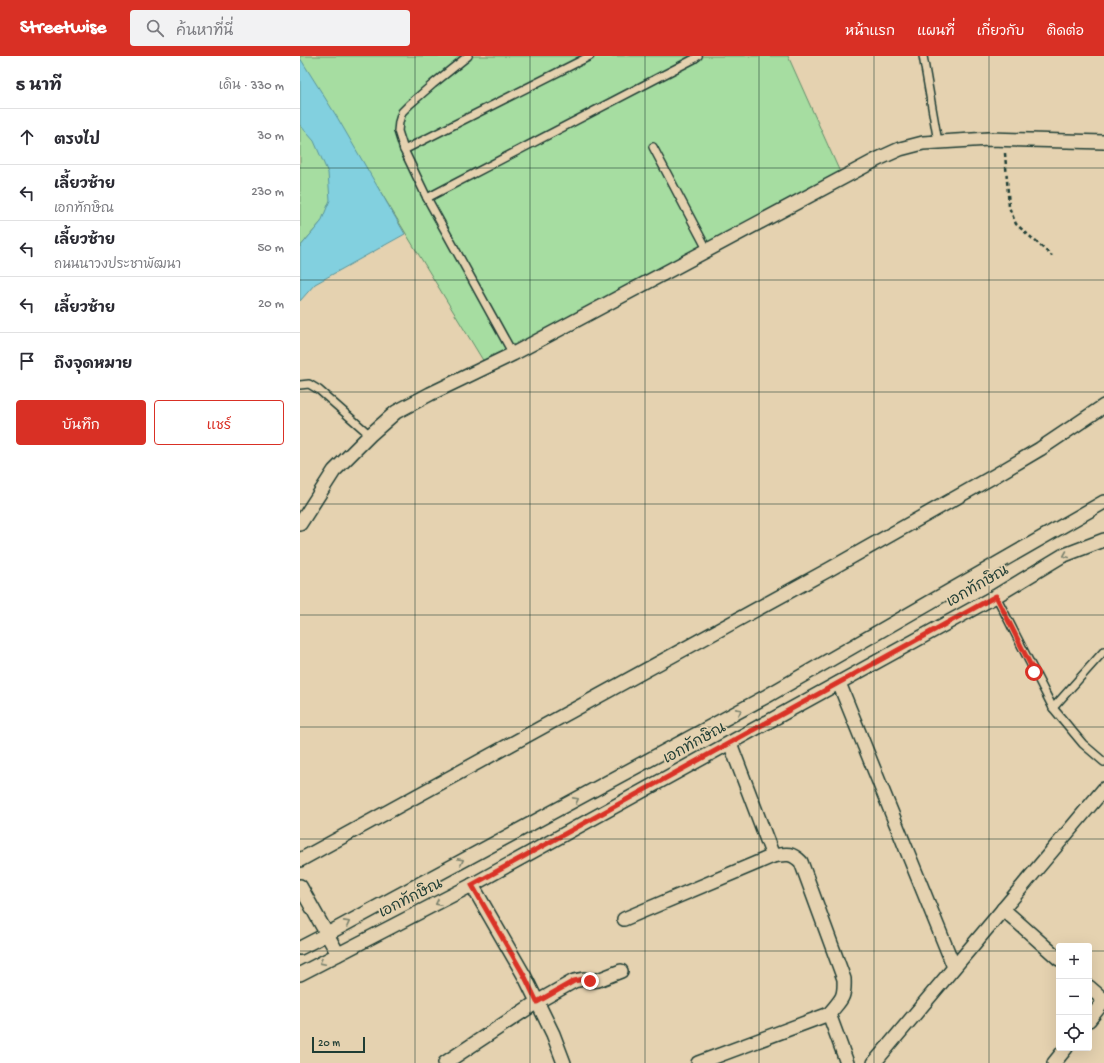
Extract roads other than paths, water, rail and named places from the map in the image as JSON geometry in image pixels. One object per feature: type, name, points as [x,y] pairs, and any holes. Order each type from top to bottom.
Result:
[{"type":"street","points":[[300,524],[334,471],[370,434],[396,412],[512,354],[708,251],[878,159],[900,149],[923,143],[989,138],[1104,142]]},
{"type":"street","points":[[300,860],[830,569],[1040,449],[1104,406]]},
{"type":"street","points":[[300,948],[768,696],[1104,502]]},
{"type":"street","name":"เอกทักษิณ","points":[[300,974],[472,885],[996,596],[1062,556],[1104,540]]},
{"type":"street","points":[[839,682],[954,967]]},
{"type":"street","points":[[730,743],[773,856]]},
{"type":"street","points":[[874,1063],[1104,789]]},
{"type":"street","points":[[624,919],[773,856],[787,854],[796,857],[801,862],[844,979],[845,991],[843,998],[829,1014],[698,1063]]},
{"type":"street","points":[[472,885],[525,977],[553,1034],[564,1063]]},
{"type":"street","points":[[300,886],[338,954]]},
{"type":"street","points":[[1003,909],[1056,956]]},
{"type":"street","points":[[445,1063],[537,1002],[574,981],[584,979],[590,981],[598,980],[621,971]]},
{"type":"street","points":[[1092,990],[1104,1001],[1092,1016]]},
{"type":"street","points":[[829,1014],[847,1063]]},
{"type":"street","points":[[1054,1063],[1064,1051]]},
{"type":"lane","points":[[468,56],[433,84],[402,112],[398,131],[404,150],[427,198],[512,354]]},
{"type":"lane","points":[[404,150],[590,56]]},
{"type":"lane","points":[[427,198],[698,56]]},
{"type":"lane","points":[[923,56],[938,142]]},
{"type":"lane","points":[[653,147],[708,251]]},
{"type":"lane","points":[[300,384],[309,384],[319,390],[370,434]]},
{"type":"lane","points":[[996,596],[1053,708],[1084,744],[1104,762]]},
{"type":"lane","points":[[1053,708],[1104,651]]},
{"type":"water","points":[[300,58],[337,117],[405,234],[315,284],[300,301],[300,247],[321,222],[330,200],[328,173],[314,141],[300,125]]}]
